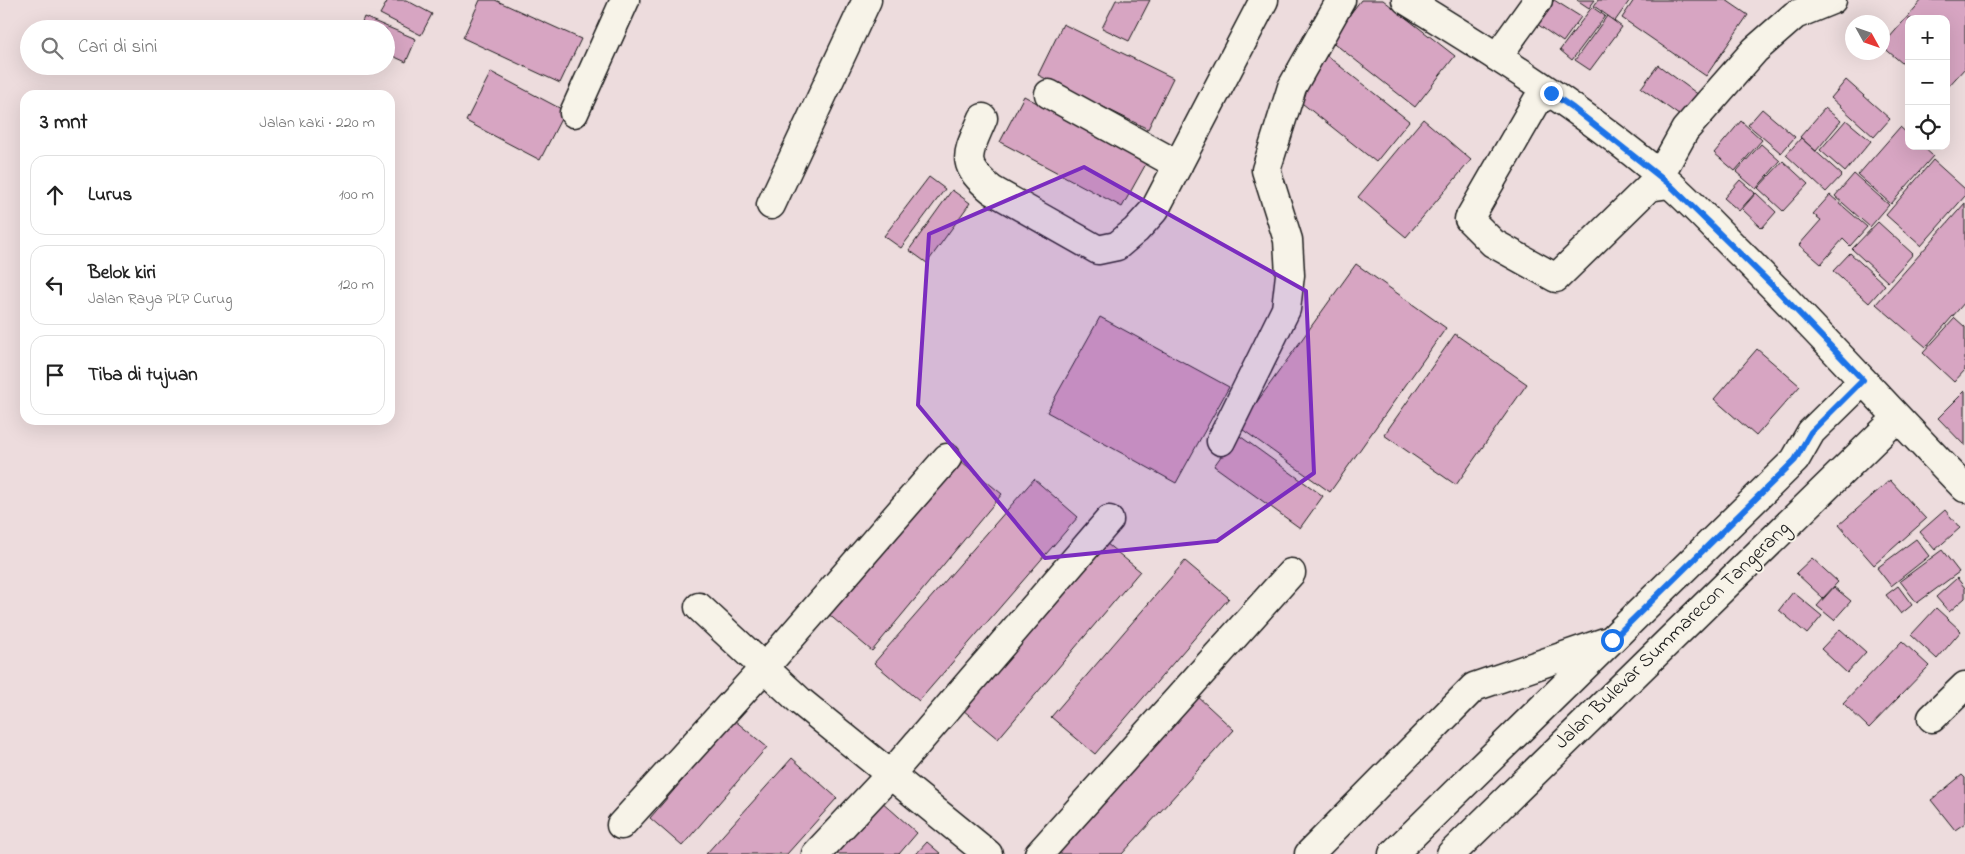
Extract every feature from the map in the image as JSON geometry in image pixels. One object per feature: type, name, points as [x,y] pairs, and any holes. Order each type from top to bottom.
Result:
[{"type":"street","points":[[574,113],[625,0]]},
{"type":"street","points":[[771,205],[867,0]]},
{"type":"street","points":[[984,118],[969,152],[969,165],[975,175],[992,190],[1098,250],[1117,246],[1136,230],[1155,209],[1264,0]]},
{"type":"street","points":[[1221,441],[1286,309],[1290,275],[1288,240],[1266,170],[1292,87],[1341,0]]},
{"type":"street","points":[[1406,0],[1497,56],[1551,93],[1665,180],[1777,290],[1965,488]]},
{"type":"street","points":[[1497,56],[1538,0]]},
{"type":"street","points":[[1551,93],[1537,100],[1469,219],[1493,243],[1556,278],[1649,187],[1665,180],[1685,130],[1755,50],[1795,15],[1832,0]]},
{"type":"street","points":[[1049,94],[1178,165]]},
{"type":"street","name":"Jalan Bulevar Summarecon Tangerang","points":[[1393,854],[1795,460],[1811,432],[1863,380]]},
{"type":"street","name":"Jalan Bulevar Summarecon Tangerang","points":[[1450,854],[1897,418]]},
{"type":"street","points":[[621,824],[765,667],[947,458]]},
{"type":"street","points":[[1795,460],[1824,488]]},
{"type":"street","points":[[816,854],[890,775],[1109,520]]},
{"type":"street","points":[[1039,854],[1291,573]]},
{"type":"street","points":[[699,607],[800,701],[988,854]]},
{"type":"street","points":[[1309,854],[1474,687],[1612,640]]},
{"type":"street","points":[[1932,718],[1965,686]]},
{"type":"highlighted area","points":[[1084,167],[1306,291],[1314,473],[1217,541],[1045,558],[918,405],[929,234]]},
{"type":"building","points":[[388,0],[406,0],[432,14],[421,35],[380,14]]},
{"type":"building","points":[[480,0],[495,0],[581,39],[560,83],[463,38]]},
{"type":"building","points":[[1116,0],[1150,0],[1129,41],[1102,28]]},
{"type":"building","points":[[1361,0],[1383,0],[1455,56],[1415,107],[1330,40]]},
{"type":"building","points":[[1554,0],[1581,17],[1563,42],[1537,24]]},
{"type":"building","points":[[1577,0],[1595,0],[1589,8]]},
{"type":"building","points":[[1598,0],[1630,0],[1615,21],[1594,6]]},
{"type":"building","points":[[1634,0],[1726,0],[1748,15],[1706,76],[1622,18]]},
{"type":"building","points":[[1922,0],[1965,0],[1965,68],[1950,85],[1950,15],[1909,15]]},
{"type":"building","points":[[1592,7],[1605,16],[1572,60],[1560,50]]},
{"type":"building","points":[[1607,16],[1622,27],[1590,70],[1575,60]]},
{"type":"building","points":[[1905,20],[1905,66],[1890,53],[1890,37]]},
{"type":"building","points":[[1063,24],[1173,78],[1148,129],[1038,75]]},
{"type":"building","points":[[395,30],[416,39],[406,62],[395,57]]},
{"type":"building","points":[[1326,55],[1409,121],[1376,162],[1293,96]]},
{"type":"building","points":[[1658,65],[1699,95],[1683,118],[1641,88]]},
{"type":"building","points":[[491,72],[565,111],[540,160],[466,121]]},
{"type":"building","points":[[1846,80],[1890,119],[1874,137],[1831,98]]},
{"type":"building","points":[[1024,96],[1147,162],[1122,207],[1000,142]]},
{"type":"building","points":[[1825,108],[1841,121],[1816,151],[1800,137]]},
{"type":"building","points":[[1762,109],[1795,137],[1781,153],[1748,125]]},
{"type":"building","points":[[1423,119],[1471,160],[1406,237],[1358,197]]},
{"type":"building","points":[[1846,120],[1871,141],[1845,172],[1820,150]]},
{"type":"building","points":[[1741,121],[1762,140],[1735,171],[1714,153]]},
{"type":"building","points":[[1900,127],[1905,131],[1905,150],[1926,150],[1933,156],[1891,204],[1858,175]]},
{"type":"building","points":[[1801,138],[1842,175],[1826,192],[1786,155]]},
{"type":"building","points":[[1761,144],[1780,161],[1756,189],[1736,172]]},
{"type":"building","points":[[1933,160],[1965,189],[1965,196],[1921,246],[1886,215]]},
{"type":"building","points":[[1783,161],[1808,184],[1783,211],[1758,188]]},
{"type":"building","points":[[1854,174],[1889,205],[1870,227],[1835,196]]},
{"type":"building","points":[[929,177],[945,189],[901,248],[884,236]]},
{"type":"building","points":[[1740,180],[1755,193],[1739,211],[1724,198]]},
{"type":"building","points":[[952,190],[970,203],[927,263],[909,250]]},
{"type":"building","points":[[1756,193],[1776,212],[1762,228],[1742,209]]},
{"type":"building","points":[[1830,195],[1867,227],[1850,246],[1843,239],[1821,264],[1799,245],[1821,220],[1813,214]]},
{"type":"building","points":[[1965,203],[1965,302],[1926,347],[1876,304]]},
{"type":"building","points":[[1878,222],[1913,254],[1888,282],[1852,249]]},
{"type":"building","points":[[1850,253],[1885,285],[1869,303],[1833,271]]},
{"type":"building","points":[[1356,264],[1446,328],[1330,492],[1239,427]]},
{"type":"building","points":[[1100,317],[1229,387],[1176,483],[1047,412]]},
{"type":"building","points":[[1955,318],[1965,327],[1965,370],[1954,382],[1923,353]]},
{"type":"building","points":[[1455,334],[1527,384],[1456,485],[1384,435]]},
{"type":"building","points":[[1757,349],[1800,386],[1756,436],[1714,399]]},
{"type":"building","points":[[1965,391],[1965,446],[1938,418]]},
{"type":"building","points":[[1237,434],[1323,496],[1300,528],[1214,466]]},
{"type":"building","points":[[956,457],[1002,494],[872,651],[827,613]]},
{"type":"building","points":[[1034,479],[1078,517],[919,701],[874,663]]},
{"type":"building","points":[[1890,480],[1926,519],[1874,565],[1839,525]]},
{"type":"building","points":[[1945,510],[1960,528],[1935,550],[1920,532]]},
{"type":"building","points":[[1916,539],[1929,556],[1891,586],[1877,568]]},
{"type":"building","points":[[1106,543],[1140,571],[998,739],[963,710]]},
{"type":"building","points":[[1942,550],[1959,572],[1917,603],[1900,581]]},
{"type":"building","points":[[1812,558],[1838,582],[1823,598],[1796,573]]},
{"type":"building","points":[[1185,561],[1229,598],[1095,754],[1051,717]]},
{"type":"building","points":[[1957,578],[1965,588],[1965,598],[1949,612],[1936,597]]},
{"type":"building","points":[[1898,586],[1912,605],[1901,614],[1886,595]]},
{"type":"building","points":[[1834,587],[1851,601],[1834,620],[1817,606]]},
{"type":"building","points":[[1793,592],[1822,616],[1807,634],[1779,610]]},
{"type":"building","points":[[1936,608],[1961,631],[1937,659],[1911,635]]},
{"type":"building","points":[[1840,629],[1866,652],[1847,673],[1821,649]]},
{"type":"building","points":[[1902,641],[1929,666],[1869,728],[1843,703]]},
{"type":"building","points":[[1196,695],[1234,730],[1122,854],[1053,854]]},
{"type":"building","points":[[734,720],[767,747],[682,846],[650,818]]},
{"type":"building","points":[[792,758],[837,798],[787,854],[706,854]]},
{"type":"building","points":[[1962,775],[1965,778],[1965,823],[1955,830],[1931,800]]},
{"type":"building","points":[[880,800],[917,833],[899,854],[834,854]]},
{"type":"building","points":[[927,842],[941,854],[916,854]]},
{"type":"route","points":[[1551,93],[1660,175],[1777,290],[1863,380],[1811,432],[1795,460],[1612,640]]}]
